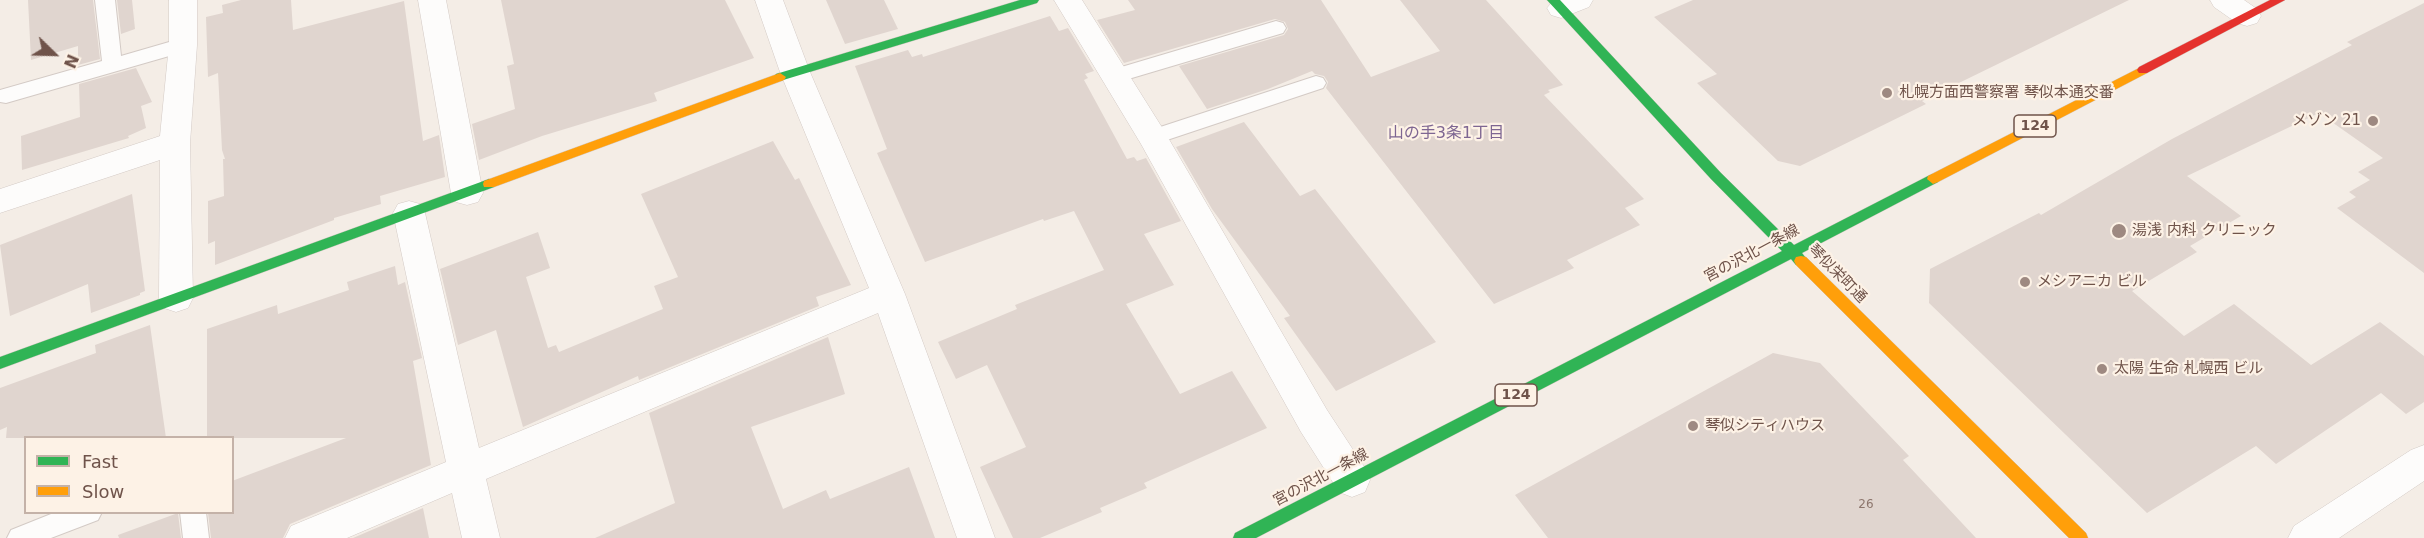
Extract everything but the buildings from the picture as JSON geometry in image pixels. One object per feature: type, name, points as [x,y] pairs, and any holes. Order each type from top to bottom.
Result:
[{"type":"main road","points":[[0,363],[795,72],[1033,0]]},
{"type":"main road","name":"宮の沢北一条線","points":[[1241,538],[2279,0]]},
{"type":"main road","name":"琴似栄町通","points":[[1564,3],[1716,176],[2080,538]]},
{"type":"street","points":[[176,298],[175,143],[183,45],[183,0]]},
{"type":"street","points":[[432,0],[467,193]]},
{"type":"street","points":[[769,0],[795,72],[888,294],[976,538]]},
{"type":"street","points":[[1068,0],[1152,137],[1314,421],[1352,480]]},
{"type":"street","points":[[2224,0],[2247,16]]},
{"type":"street","points":[[0,201],[175,143]]},
{"type":"street","points":[[409,213],[481,538]]},
{"type":"street","points":[[304,538],[888,294]]},
{"type":"street","points":[[2307,538],[2424,461]]},
{"type":"lane","points":[[105,0],[112,65]]},
{"type":"lane","points":[[1115,76],[1276,28]]},
{"type":"lane","points":[[6,96],[183,45]]},
{"type":"lane","points":[[1152,137],[1316,83]]},
{"type":"lane","points":[[20,538],[86,514]]},
{"type":"lane","points":[[193,514],[196,538]]},
{"type":"traffic: fast","points":[[780,77],[1033,0]]},
{"type":"traffic: fast","points":[[1553,0],[1716,176],[1801,261]]},
{"type":"traffic: fast","points":[[1241,538],[1933,179]]},
{"type":"traffic: fast","points":[[0,363],[489,184]]},
{"type":"traffic: slow","points":[[1933,179],[2143,70]]},
{"type":"traffic: slow","points":[[489,184],[780,77]]},
{"type":"traffic: slow","points":[[1801,261],[2080,538]]},
{"type":"traffic: jam","points":[[2143,70],[2279,0]]},
{"type":"place","name":"札幌方面西警察署 琴似本通交番","points":[[1887,93]]},
{"type":"place","name":"メゾン 21","points":[[2373,121]]},
{"type":"place","name":"湯浅 内科 クリニック","points":[[2119,231]]},
{"type":"place","name":"メシアニカ ビル","points":[[2025,282]]},
{"type":"place","name":"太陽 生命 札幌西 ビル","points":[[2102,369]]},
{"type":"place","name":"琴似シティハウス","points":[[1693,426]]},
{"type":"district","name":"山の手3条1丁目","points":[[1446,134]]}]
